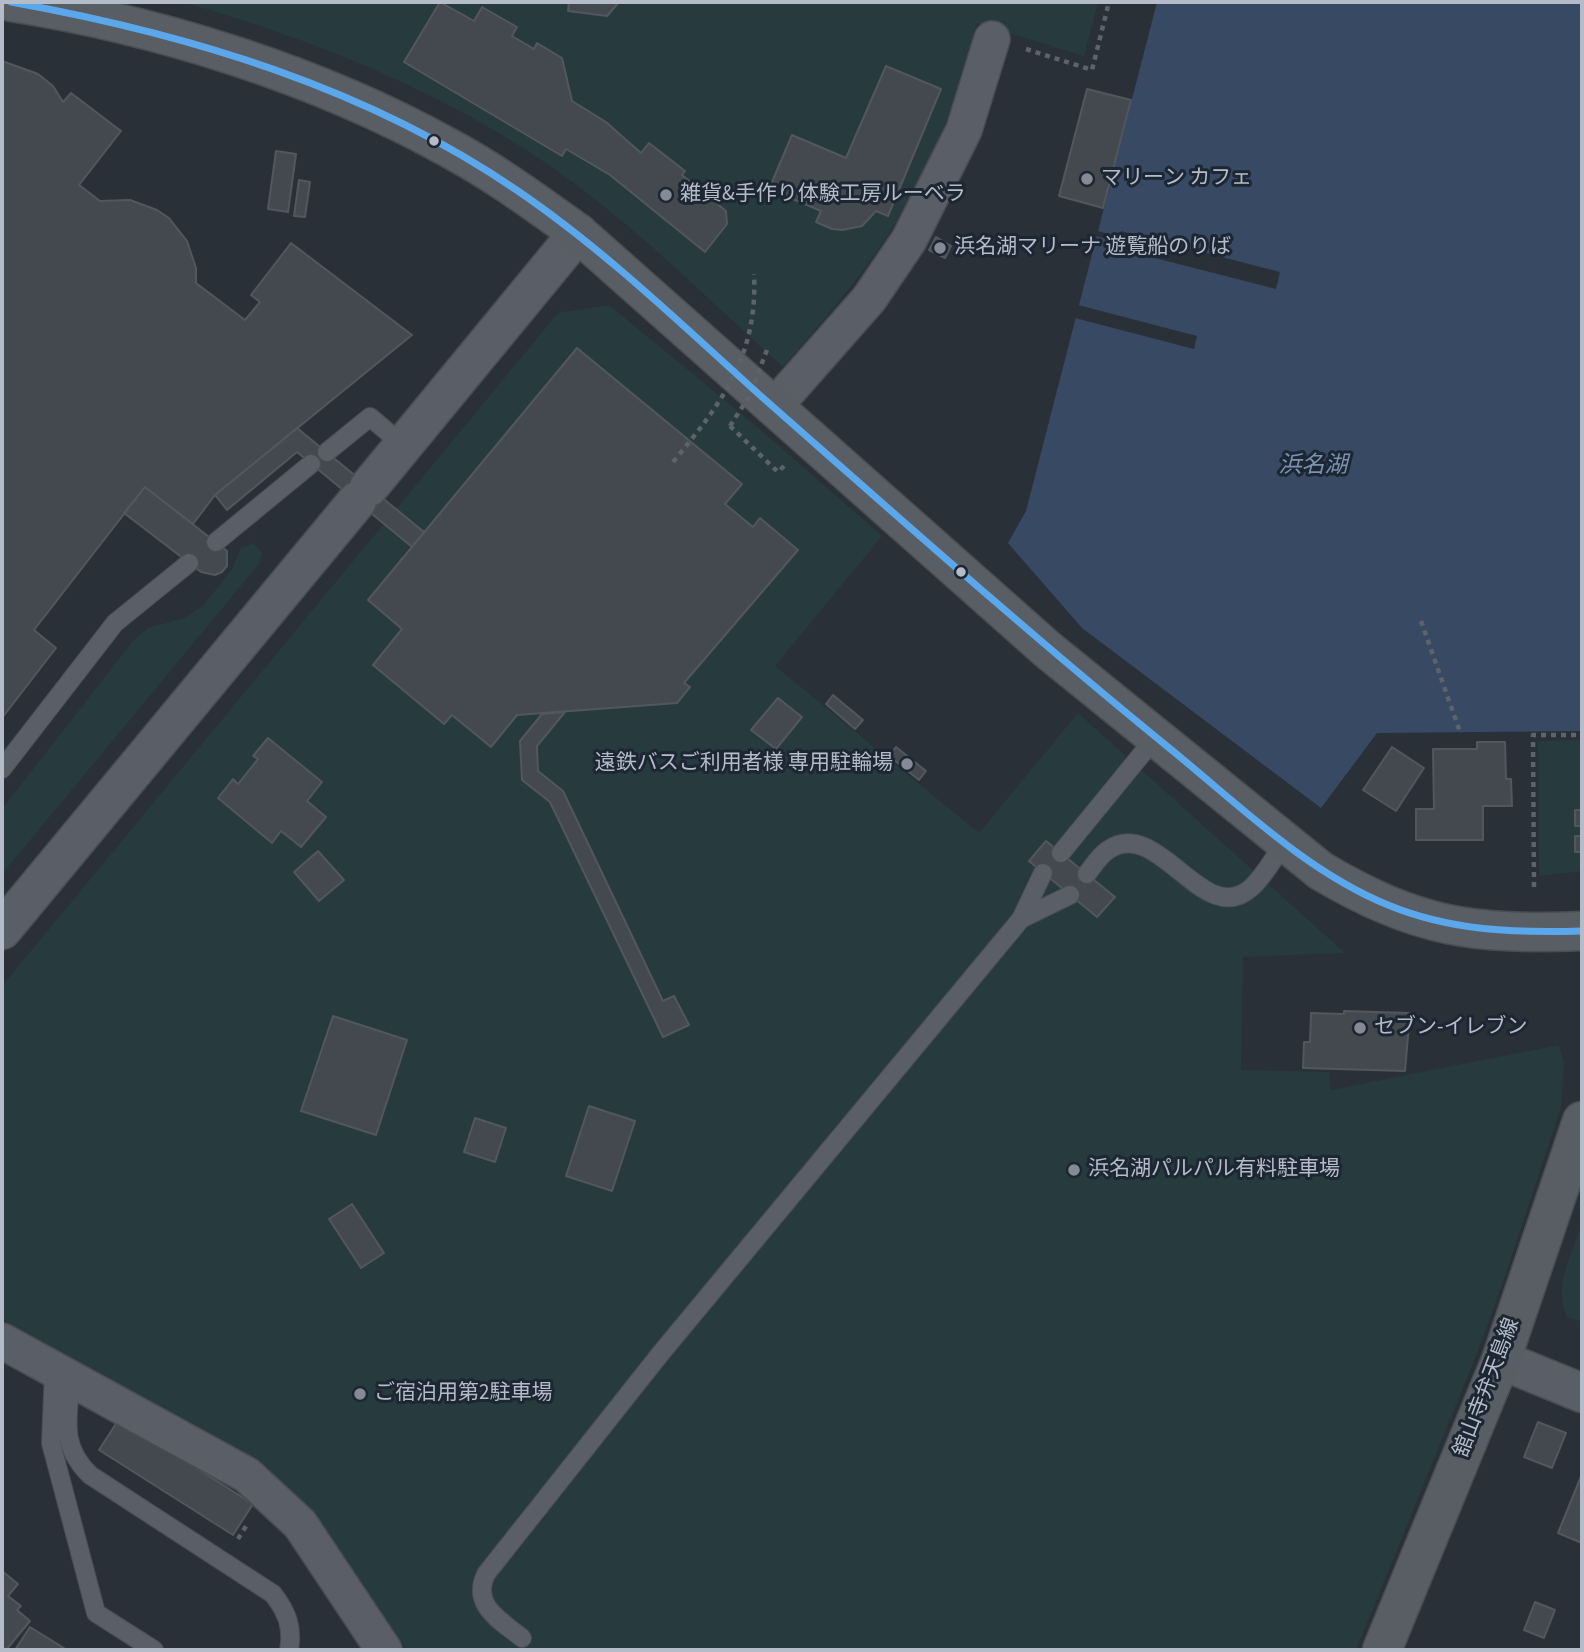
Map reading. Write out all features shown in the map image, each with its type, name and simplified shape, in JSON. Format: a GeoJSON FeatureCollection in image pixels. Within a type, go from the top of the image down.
{"type":"FeatureCollection","features":[{"type":"Feature","properties":{"kind":"main road"},"geometry":{"type":"LineString","coordinates":[[10,2],[127,25],[198,46],[348,100],[449,147],[516,188],[578,233],[1048,650],[1321,871],[1367,898],[1412,917],[1478,930],[1582,931]]}},
{"type":"Feature","properties":{"kind":"main road","name":"舘山寺弁天島線"},"geometry":{"type":"LineString","coordinates":[[1382,1650],[1501,1360],[1582,1121]]}},
{"type":"Feature","properties":{"kind":"street"},"geometry":{"type":"LineString","coordinates":[[773,408],[869,299],[909,240],[964,130],[992,39]]}},
{"type":"Feature","properties":{"kind":"street"},"geometry":{"type":"LineString","coordinates":[[2,930],[578,233]]}},
{"type":"Feature","properties":{"kind":"street"},"geometry":{"type":"LineString","coordinates":[[2,1341],[216,1455],[275,1498],[300,1524],[384,1650]]}},
{"type":"Feature","properties":{"kind":"street"},"geometry":{"type":"LineString","coordinates":[[1501,1360],[1582,1393]]}},
{"type":"Feature","properties":{"kind":"lane"},"geometry":{"type":"LineString","coordinates":[[327,452],[370,417],[403,444]]}},
{"type":"Feature","properties":{"kind":"lane"},"geometry":{"type":"LineString","coordinates":[[216,542],[311,464]]}},
{"type":"Feature","properties":{"kind":"lane"},"geometry":{"type":"LineString","coordinates":[[2,769],[115,623],[189,563]]}},
{"type":"Feature","properties":{"kind":"lane"},"geometry":{"type":"LineString","coordinates":[[1061,853],[1156,738]]}},
{"type":"Feature","properties":{"kind":"lane"},"geometry":{"type":"LineString","coordinates":[[1087,874],[1107,850],[1117,845],[1142,845],[1153,850],[1205,891],[1228,896],[1251,888],[1285,843]]}},
{"type":"Feature","properties":{"kind":"lane"},"geometry":{"type":"LineString","coordinates":[[522,1638],[489,1612],[482,1600],[480,1586],[486,1574],[661,1353],[1021,919],[1044,873]]}},
{"type":"Feature","properties":{"kind":"lane"},"geometry":{"type":"LineString","coordinates":[[1021,919],[1070,895]]}},
{"type":"Feature","properties":{"kind":"lane"},"geometry":{"type":"LineString","coordinates":[[62,1373],[51,1443],[96,1613],[154,1650]]}},
{"type":"Feature","properties":{"kind":"lane"},"geometry":{"type":"LineString","coordinates":[[62,1373],[68,1446],[77,1463],[90,1475],[274,1594],[285,1610],[291,1629],[289,1650]]}},
{"type":"Feature","properties":{"kind":"path"},"geometry":{"type":"LineString","coordinates":[[992,39],[1092,70],[1109,2]]}},
{"type":"Feature","properties":{"kind":"path"},"geometry":{"type":"LineString","coordinates":[[673,462],[720,403],[739,367],[751,328],[754,274]]}},
{"type":"Feature","properties":{"kind":"path"},"geometry":{"type":"LineString","coordinates":[[768,347],[750,395],[730,426],[778,472],[786,464]]}},
{"type":"Feature","properties":{"kind":"path"},"geometry":{"type":"LineString","coordinates":[[1421,621],[1460,732]]}},
{"type":"Feature","properties":{"kind":"path"},"geometry":{"type":"LineString","coordinates":[[1534,887],[1533,735],[1582,735]]}},
{"type":"Feature","properties":{"kind":"green space"},"geometry":{"type":"Polygon","coordinates":[[[182,2],[1098,2],[1084,56],[977,23],[950,113],[913,193],[875,254],[783,367],[624,223],[554,169],[505,137],[455,108],[348,59],[238,19],[182,2]]]}},
{"type":"Feature","properties":{"kind":"green space"},"geometry":{"type":"Polygon","coordinates":[[[609,305],[756,426],[882,536],[775,666],[979,833],[1078,713],[1345,953],[1243,957],[1241,1070],[1329,1072],[1331,1090],[1559,1045],[1564,1063],[1561,1107],[1504,1279],[1478,1351],[1356,1650],[407,1650],[315,1512],[258,1459],[2,1319],[2,986],[558,313],[609,305]]]}},
{"type":"Feature","properties":{"kind":"green space"},"geometry":{"type":"Polygon","coordinates":[[[254,543],[262,552],[259,564],[2,874],[2,809],[133,641],[148,628],[185,618],[203,606],[232,569],[241,548],[254,543]]]}},
{"type":"Feature","properties":{"kind":"green space"},"geometry":{"type":"Polygon","coordinates":[[[1582,740],[1582,871],[1539,876],[1538,741],[1582,740]]]}},
{"type":"Feature","properties":{"kind":"green space"},"geometry":{"type":"Polygon","coordinates":[[[1582,1223],[1582,1322],[1567,1317],[1562,1294],[1566,1270],[1582,1223]]]}},
{"type":"Feature","properties":{"kind":"water","name":"浜名湖"},"geometry":{"type":"Polygon","coordinates":[[[1157,2],[1582,2],[1582,731],[1377,733],[1321,808],[1082,628],[1008,543],[1026,511],[1157,2]]]}},
{"type":"Feature","properties":{"kind":"pier"},"geometry":{"type":"Polygon","coordinates":[[[1098,231],[1119,237],[1121,231],[1280,272],[1276,289],[1116,248],[1117,242],[1096,236],[1098,231]]]}},
{"type":"Feature","properties":{"kind":"pier"},"geometry":{"type":"Polygon","coordinates":[[[1078,305],[1197,336],[1194,349],[1075,318],[1078,305]]]}},
{"type":"Feature","properties":{"kind":"building"},"geometry":{"type":"Polygon","coordinates":[[[440,2],[474,21],[482,7],[517,27],[512,36],[534,49],[537,43],[562,58],[572,101],[606,122],[641,153],[649,143],[685,171],[682,175],[726,211],[727,224],[705,252],[610,175],[566,149],[562,156],[404,62],[440,2]]]}},
{"type":"Feature","properties":{"kind":"building"},"geometry":{"type":"Polygon","coordinates":[[[569,2],[619,2],[607,16],[568,11],[569,2]]]}},
{"type":"Feature","properties":{"kind":"building"},"geometry":{"type":"Polygon","coordinates":[[[2,61],[38,74],[53,86],[63,102],[71,93],[121,131],[79,185],[100,201],[130,200],[157,210],[169,218],[187,241],[196,268],[196,283],[245,320],[260,302],[251,295],[291,243],[412,335],[215,495],[193,524],[145,487],[34,630],[56,648],[2,718],[2,61]]]}},
{"type":"Feature","properties":{"kind":"building"},"geometry":{"type":"Polygon","coordinates":[[[886,66],[941,89],[888,216],[876,211],[862,226],[832,229],[816,222],[821,211],[769,189],[792,135],[846,158],[886,66]]]}},
{"type":"Feature","properties":{"kind":"building"},"geometry":{"type":"Polygon","coordinates":[[[1087,89],[1131,100],[1103,208],[1059,196],[1087,89]]]}},
{"type":"Feature","properties":{"kind":"building"},"geometry":{"type":"Polygon","coordinates":[[[276,151],[296,154],[288,212],[268,209],[276,151]]]}},
{"type":"Feature","properties":{"kind":"building"},"geometry":{"type":"Polygon","coordinates":[[[299,180],[310,182],[305,217],[294,216],[299,180]]]}},
{"type":"Feature","properties":{"kind":"building","name":"浜名湖マリーナ 遊覧船のりば"},"geometry":{"type":"Polygon","coordinates":[[[936,237],[951,246],[945,258],[929,250],[936,237]]]}},
{"type":"Feature","properties":{"kind":"building"},"geometry":{"type":"Polygon","coordinates":[[[577,348],[742,484],[725,504],[753,527],[760,518],[798,550],[684,683],[690,687],[677,703],[517,715],[491,747],[452,715],[444,724],[373,665],[402,629],[368,600],[577,348]]]}},
{"type":"Feature","properties":{"kind":"building"},"geometry":{"type":"Polygon","coordinates":[[[297,428],[424,532],[412,547],[297,452],[227,510],[215,495],[297,428]]]}},
{"type":"Feature","properties":{"kind":"building"},"geometry":{"type":"Polygon","coordinates":[[[145,487],[227,551],[227,566],[222,572],[215,575],[201,572],[124,513],[145,487]]]}},
{"type":"Feature","properties":{"kind":"building"},"geometry":{"type":"Polygon","coordinates":[[[833,695],[863,720],[855,729],[826,704],[833,695]]]}},
{"type":"Feature","properties":{"kind":"building"},"geometry":{"type":"Polygon","coordinates":[[[778,698],[802,717],[776,749],[751,730],[778,698]]]}},
{"type":"Feature","properties":{"kind":"building"},"geometry":{"type":"Polygon","coordinates":[[[565,712],[537,746],[538,771],[563,791],[663,1001],[674,996],[689,1025],[663,1037],[550,802],[522,780],[520,741],[542,714],[565,712]]]}},
{"type":"Feature","properties":{"kind":"building"},"geometry":{"type":"Polygon","coordinates":[[[268,738],[322,782],[307,801],[326,817],[301,847],[281,831],[272,843],[218,798],[233,779],[238,784],[258,759],[253,756],[268,738]]]}},
{"type":"Feature","properties":{"kind":"building"},"geometry":{"type":"Polygon","coordinates":[[[1477,742],[1505,742],[1506,779],[1511,779],[1512,806],[1483,806],[1483,840],[1416,840],[1416,809],[1434,809],[1433,749],[1477,749],[1477,742]]]}},
{"type":"Feature","properties":{"kind":"building","name":"遠鉄バスご利用者様 専用駐輪場"},"geometry":{"type":"Polygon","coordinates":[[[896,747],[926,771],[919,780],[889,756],[896,747]]]}},
{"type":"Feature","properties":{"kind":"building"},"geometry":{"type":"Polygon","coordinates":[[[1392,747],[1424,768],[1396,811],[1363,790],[1392,747]]]}},
{"type":"Feature","properties":{"kind":"building"},"geometry":{"type":"Polygon","coordinates":[[[1575,810],[1582,810],[1582,826],[1575,826],[1575,810]]]}},
{"type":"Feature","properties":{"kind":"building"},"geometry":{"type":"Polygon","coordinates":[[[1575,836],[1582,836],[1582,852],[1575,852],[1575,836]]]}},
{"type":"Feature","properties":{"kind":"building"},"geometry":{"type":"Polygon","coordinates":[[[1046,841],[1115,897],[1097,917],[1029,861],[1046,841]]]}},
{"type":"Feature","properties":{"kind":"building"},"geometry":{"type":"Polygon","coordinates":[[[318,851],[344,880],[319,901],[294,872],[318,851]]]}},
{"type":"Feature","properties":{"kind":"building","name":"セブン-イレブン"},"geometry":{"type":"Polygon","coordinates":[[[1344,1011],[1410,1013],[1405,1071],[1303,1068],[1304,1042],[1310,1042],[1311,1013],[1344,1014],[1344,1011]]]}},
{"type":"Feature","properties":{"kind":"building"},"geometry":{"type":"Polygon","coordinates":[[[333,1016],[407,1040],[376,1135],[301,1111],[333,1016]]]}},
{"type":"Feature","properties":{"kind":"building"},"geometry":{"type":"Polygon","coordinates":[[[589,1106],[635,1121],[612,1191],[566,1176],[589,1106]]]}},
{"type":"Feature","properties":{"kind":"building"},"geometry":{"type":"Polygon","coordinates":[[[475,1118],[506,1128],[495,1162],[464,1152],[475,1118]]]}},
{"type":"Feature","properties":{"kind":"building"},"geometry":{"type":"Polygon","coordinates":[[[352,1204],[384,1253],[361,1268],[329,1219],[352,1204]]]}},
{"type":"Feature","properties":{"kind":"building"},"geometry":{"type":"Polygon","coordinates":[[[119,1419],[253,1504],[233,1535],[99,1450],[119,1419]]]}},
{"type":"Feature","properties":{"kind":"building"},"geometry":{"type":"Polygon","coordinates":[[[1538,1422],[1566,1433],[1552,1468],[1524,1457],[1538,1422]]]}},
{"type":"Feature","properties":{"kind":"building"},"geometry":{"type":"Polygon","coordinates":[[[1582,1474],[1582,1543],[1558,1533],[1582,1474]]]}},
{"type":"Feature","properties":{"kind":"building"},"geometry":{"type":"Polygon","coordinates":[[[2,1571],[18,1584],[8,1596],[21,1606],[17,1610],[30,1621],[6,1650],[2,1647],[2,1571]]]}},
{"type":"Feature","properties":{"kind":"building"},"geometry":{"type":"Polygon","coordinates":[[[1535,1602],[1555,1610],[1544,1638],[1524,1630],[1535,1602]]]}},
{"type":"Feature","properties":{"kind":"building"},"geometry":{"type":"Polygon","coordinates":[[[30,1627],[67,1650],[15,1650],[30,1627]]]}},
{"type":"Feature","properties":{"kind":"transit line"},"geometry":{"type":"LineString","coordinates":[[11,2],[144,31],[275,70],[339,94],[460,155],[551,214],[613,264],[1014,618],[1246,813],[1300,855],[1358,891],[1412,914],[1459,925],[1508,931],[1582,931]]}},
{"type":"Feature","properties":{"kind":"place","name":"マリーン カフェ"},"geometry":{"type":"Point","coordinates":[1087,179]}},
{"type":"Feature","properties":{"kind":"place","name":"雑貨&手作り体験工房ルーベラ"},"geometry":{"type":"Point","coordinates":[666,195]}},
{"type":"Feature","properties":{"kind":"place","name":"浜名湖マリーナ 遊覧船のりば"},"geometry":{"type":"Point","coordinates":[940,248]}},
{"type":"Feature","properties":{"kind":"place","name":"遠鉄バスご利用者様 専用駐輪場"},"geometry":{"type":"Point","coordinates":[907,764]}},
{"type":"Feature","properties":{"kind":"place","name":"セブン-イレブン"},"geometry":{"type":"Point","coordinates":[1360,1028]}},
{"type":"Feature","properties":{"kind":"place","name":"浜名湖パルパル有料駐車場"},"geometry":{"type":"Point","coordinates":[1074,1170]}},
{"type":"Feature","properties":{"kind":"place","name":"ご宿泊用第2駐車場"},"geometry":{"type":"Point","coordinates":[360,1394]}}]}
